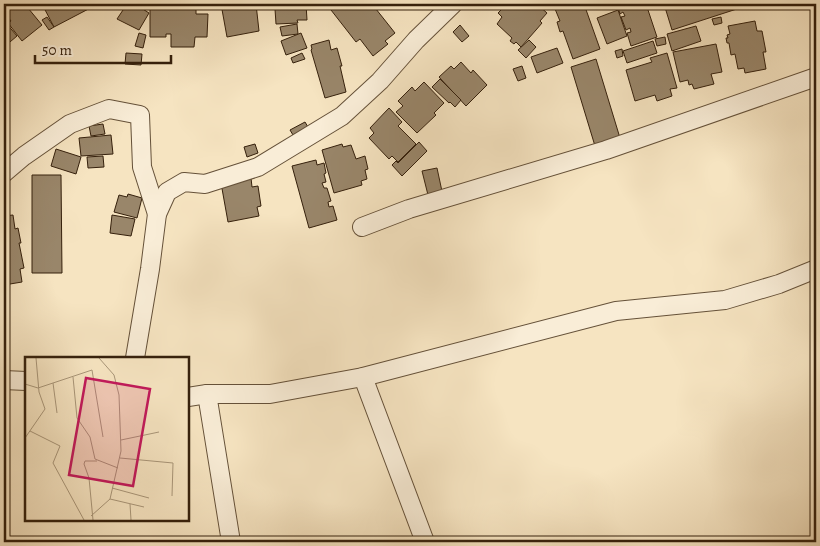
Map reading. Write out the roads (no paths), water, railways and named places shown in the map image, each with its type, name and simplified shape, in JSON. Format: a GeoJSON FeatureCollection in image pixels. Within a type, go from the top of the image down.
{"type":"FeatureCollection","features":[{"type":"Feature","properties":{"kind":"street"},"geometry":{"type":"LineString","coordinates":[[135,357],[157,214],[167,192],[184,182],[205,184],[258,167],[342,116],[380,81],[416,40],[453,4]]}},
{"type":"Feature","properties":{"kind":"street"},"geometry":{"type":"LineString","coordinates":[[362,227],[409,209],[606,150],[816,77]]}},
{"type":"Feature","properties":{"kind":"street"},"geometry":{"type":"LineString","coordinates":[[4,174],[24,156],[70,124],[109,109],[140,115],[142,167],[157,214]]}},
{"type":"Feature","properties":{"kind":"street"},"geometry":{"type":"LineString","coordinates":[[189,397],[206,394],[270,394],[363,376],[616,311],[725,300],[779,284],[816,269]]}},
{"type":"Feature","properties":{"kind":"street"},"geometry":{"type":"LineString","coordinates":[[363,376],[425,542]]}},
{"type":"Feature","properties":{"kind":"street"},"geometry":{"type":"LineString","coordinates":[[4,380],[25,381]]}},
{"type":"Feature","properties":{"kind":"street"},"geometry":{"type":"LineString","coordinates":[[206,394],[231,542]]}}]}
